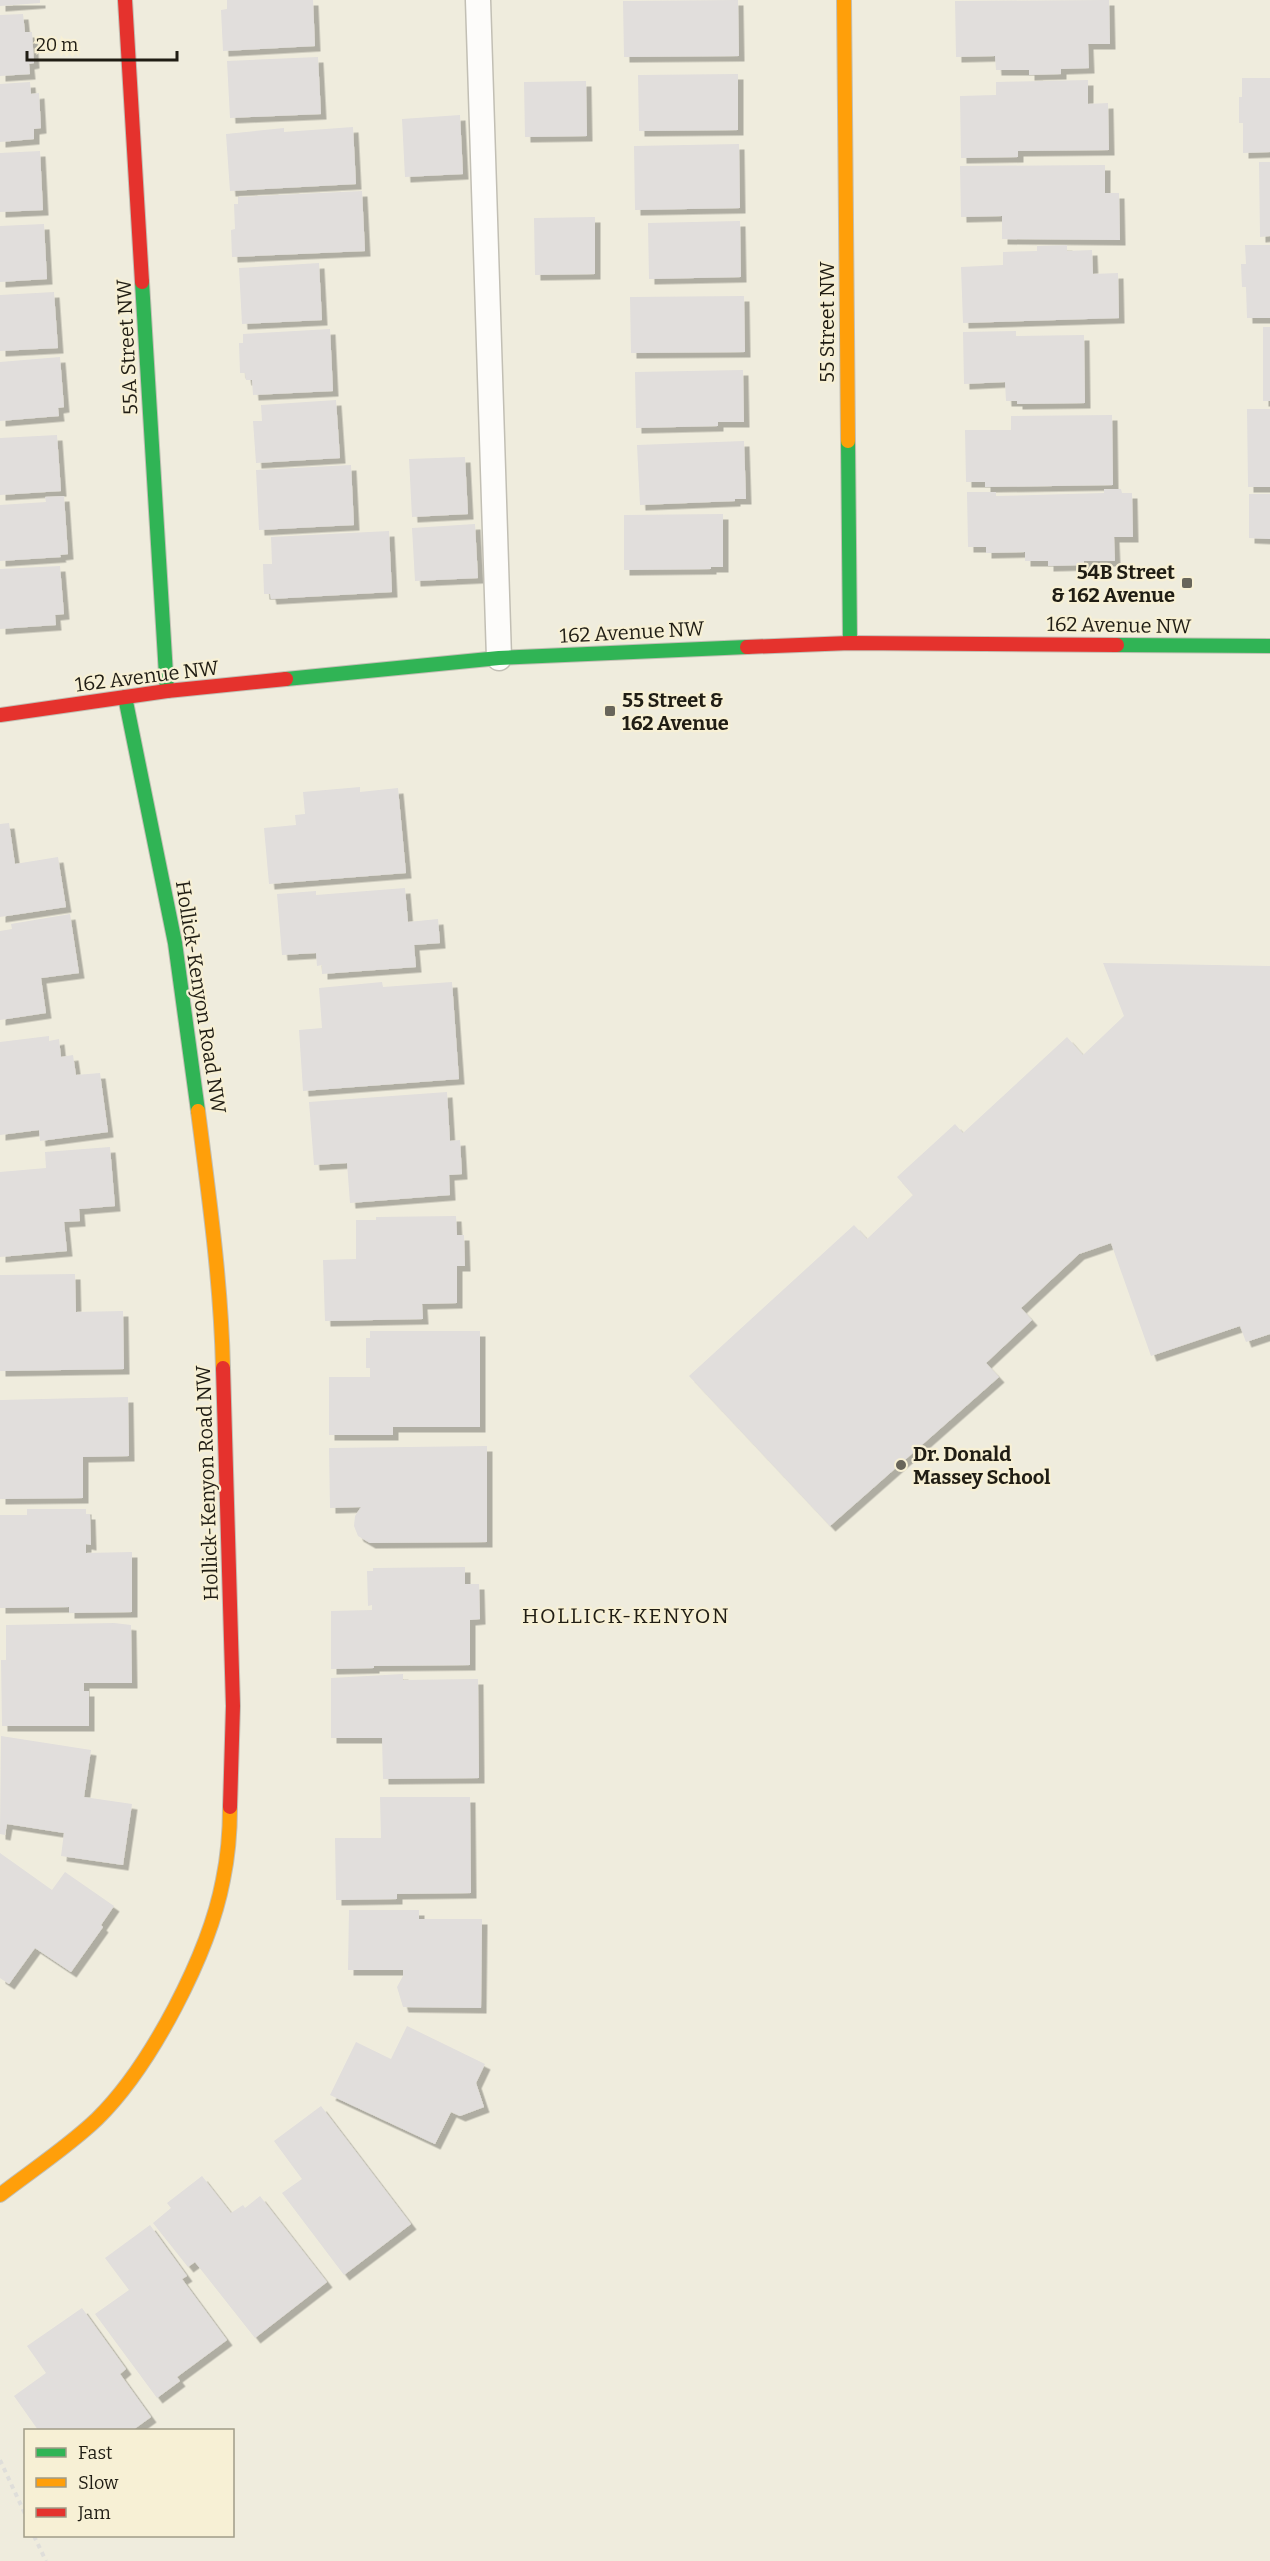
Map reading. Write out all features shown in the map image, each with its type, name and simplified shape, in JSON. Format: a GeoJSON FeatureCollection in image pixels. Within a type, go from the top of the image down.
{"type":"FeatureCollection","features":[{"type":"Feature","properties":{"kind":"street","name":"55A Street NW"},"geometry":{"type":"LineString","coordinates":[[125,0],[167,692]]}},
{"type":"Feature","properties":{"kind":"street","name":"55 Street NW"},"geometry":{"type":"LineString","coordinates":[[844,0],[850,643]]}},
{"type":"Feature","properties":{"kind":"street","name":"162 Avenue NW"},"geometry":{"type":"LineString","coordinates":[[0,715],[167,692],[499,658],[850,643],[1270,646]]}},
{"type":"Feature","properties":{"kind":"street","name":"Hollick-Kenyon Road NW"},"geometry":{"type":"LineString","coordinates":[[0,2195],[97,2119],[137,2071],[168,2021],[204,1943],[223,1880],[230,1818],[233,1694],[222,1317],[214,1230],[193,1059],[175,943],[125,697]]}},
{"type":"Feature","properties":{"kind":"lane"},"geometry":{"type":"LineString","coordinates":[[478,0],[499,658]]}},
{"type":"Feature","properties":{"kind":"path"},"geometry":{"type":"LineString","coordinates":[[0,2460],[24,2512]]}},
{"type":"Feature","properties":{"kind":"path"},"geometry":{"type":"LineString","coordinates":[[35,2537],[46,2561]]}},
{"type":"Feature","properties":{"kind":"building"},"geometry":{"type":"Polygon","coordinates":[[[0,0],[40,0],[40,3],[0,6],[0,0]]]}},
{"type":"Feature","properties":{"kind":"building"},"geometry":{"type":"Polygon","coordinates":[[[227,0],[313,0],[315,46],[223,51],[221,10],[227,9],[227,0]]]}},
{"type":"Feature","properties":{"kind":"building"},"geometry":{"type":"Polygon","coordinates":[[[738,0],[739,56],[624,57],[623,1],[738,0]]]}},
{"type":"Feature","properties":{"kind":"building"},"geometry":{"type":"Polygon","coordinates":[[[1109,0],[1110,44],[1088,44],[1089,68],[1061,69],[1061,74],[1029,75],[1029,70],[996,70],[995,56],[956,57],[955,1],[1109,0]]]}},
{"type":"Feature","properties":{"kind":"building"},"geometry":{"type":"Polygon","coordinates":[[[23,14],[25,32],[32,32],[34,63],[29,64],[30,74],[0,76],[0,15],[23,14]]]}},
{"type":"Feature","properties":{"kind":"building"},"geometry":{"type":"Polygon","coordinates":[[[318,57],[321,114],[230,118],[227,61],[318,57]]]}},
{"type":"Feature","properties":{"kind":"building"},"geometry":{"type":"Polygon","coordinates":[[[738,74],[738,130],[639,131],[638,75],[738,74]]]}},
{"type":"Feature","properties":{"kind":"building"},"geometry":{"type":"Polygon","coordinates":[[[1242,78],[1270,78],[1270,152],[1243,153],[1243,123],[1239,123],[1242,78]]]}},
{"type":"Feature","properties":{"kind":"building"},"geometry":{"type":"Polygon","coordinates":[[[1088,80],[1088,104],[1108,103],[1109,150],[1018,151],[1018,157],[961,158],[960,96],[996,95],[996,82],[1088,80]]]}},
{"type":"Feature","properties":{"kind":"building"},"geometry":{"type":"Polygon","coordinates":[[[586,81],[587,136],[525,137],[524,82],[586,81]]]}},
{"type":"Feature","properties":{"kind":"building"},"geometry":{"type":"Polygon","coordinates":[[[30,82],[31,94],[39,93],[41,128],[34,129],[34,139],[0,142],[0,84],[30,82]]]}},
{"type":"Feature","properties":{"kind":"building"},"geometry":{"type":"Polygon","coordinates":[[[460,115],[463,174],[405,177],[402,119],[460,115]]]}},
{"type":"Feature","properties":{"kind":"building"},"geometry":{"type":"Polygon","coordinates":[[[353,127],[356,184],[230,191],[226,134],[284,128],[284,132],[353,127]]]}},
{"type":"Feature","properties":{"kind":"building"},"geometry":{"type":"Polygon","coordinates":[[[739,144],[740,208],[635,210],[634,146],[739,144]]]}},
{"type":"Feature","properties":{"kind":"building"},"geometry":{"type":"Polygon","coordinates":[[[40,151],[43,210],[0,212],[0,153],[40,151]]]}},
{"type":"Feature","properties":{"kind":"building"},"geometry":{"type":"Polygon","coordinates":[[[1259,162],[1270,162],[1270,236],[1260,237],[1259,162]]]}},
{"type":"Feature","properties":{"kind":"building"},"geometry":{"type":"Polygon","coordinates":[[[1105,165],[1105,193],[1119,193],[1120,240],[1002,239],[1002,216],[961,217],[960,166],[1105,165]]]}},
{"type":"Feature","properties":{"kind":"building"},"geometry":{"type":"Polygon","coordinates":[[[362,191],[365,251],[232,257],[231,230],[235,229],[234,204],[238,204],[238,197],[362,191]]]}},
{"type":"Feature","properties":{"kind":"building"},"geometry":{"type":"Polygon","coordinates":[[[595,217],[595,274],[535,275],[534,218],[595,217]]]}},
{"type":"Feature","properties":{"kind":"building"},"geometry":{"type":"Polygon","coordinates":[[[740,221],[741,277],[649,279],[648,223],[740,221]]]}},
{"type":"Feature","properties":{"kind":"building"},"geometry":{"type":"Polygon","coordinates":[[[44,224],[47,279],[0,282],[0,226],[44,224]]]}},
{"type":"Feature","properties":{"kind":"building"},"geometry":{"type":"Polygon","coordinates":[[[1067,245],[1067,251],[1092,250],[1093,274],[1118,273],[1119,318],[963,323],[961,267],[1003,265],[1003,252],[1037,251],[1037,246],[1067,245]]]}},
{"type":"Feature","properties":{"kind":"building"},"geometry":{"type":"Polygon","coordinates":[[[1245,245],[1270,245],[1270,318],[1247,318],[1246,287],[1242,287],[1241,264],[1246,264],[1245,245]]]}},
{"type":"Feature","properties":{"kind":"building"},"geometry":{"type":"Polygon","coordinates":[[[319,263],[322,320],[242,324],[239,268],[319,263]]]}},
{"type":"Feature","properties":{"kind":"building"},"geometry":{"type":"Polygon","coordinates":[[[54,292],[58,348],[0,351],[0,295],[54,292]]]}},
{"type":"Feature","properties":{"kind":"building"},"geometry":{"type":"Polygon","coordinates":[[[744,296],[745,352],[631,353],[630,297],[744,296]]]}},
{"type":"Feature","properties":{"kind":"building"},"geometry":{"type":"Polygon","coordinates":[[[1263,327],[1270,327],[1270,401],[1263,401],[1263,327]]]}},
{"type":"Feature","properties":{"kind":"building"},"geometry":{"type":"Polygon","coordinates":[[[330,329],[333,391],[253,395],[252,380],[246,380],[245,373],[240,373],[239,343],[243,343],[243,334],[330,329]]]}},
{"type":"Feature","properties":{"kind":"building"},"geometry":{"type":"Polygon","coordinates":[[[1016,331],[1016,336],[1084,335],[1085,403],[1017,404],[1017,401],[1006,401],[1005,382],[964,384],[963,332],[1016,331]]]}},
{"type":"Feature","properties":{"kind":"building"},"geometry":{"type":"Polygon","coordinates":[[[60,357],[64,407],[58,408],[59,416],[0,421],[0,362],[60,357]]]}},
{"type":"Feature","properties":{"kind":"building"},"geometry":{"type":"Polygon","coordinates":[[[743,370],[744,422],[718,422],[718,426],[636,428],[635,372],[743,370]]]}},
{"type":"Feature","properties":{"kind":"building"},"geometry":{"type":"Polygon","coordinates":[[[336,400],[340,458],[256,463],[253,421],[262,421],[261,405],[336,400]]]}},
{"type":"Feature","properties":{"kind":"building"},"geometry":{"type":"Polygon","coordinates":[[[1247,409],[1270,409],[1270,487],[1248,487],[1247,409]]]}},
{"type":"Feature","properties":{"kind":"building"},"geometry":{"type":"Polygon","coordinates":[[[1112,415],[1113,485],[985,487],[985,482],[966,482],[965,430],[1011,430],[1011,416],[1112,415]]]}},
{"type":"Feature","properties":{"kind":"building"},"geometry":{"type":"Polygon","coordinates":[[[57,435],[61,491],[0,495],[0,438],[57,435]]]}},
{"type":"Feature","properties":{"kind":"building"},"geometry":{"type":"Polygon","coordinates":[[[744,441],[746,499],[640,505],[637,445],[744,441]]]}},
{"type":"Feature","properties":{"kind":"building"},"geometry":{"type":"Polygon","coordinates":[[[465,457],[468,514],[412,517],[409,459],[465,457]]]}},
{"type":"Feature","properties":{"kind":"building"},"geometry":{"type":"Polygon","coordinates":[[[351,465],[354,525],[259,530],[256,470],[351,465]]]}},
{"type":"Feature","properties":{"kind":"building"},"geometry":{"type":"Polygon","coordinates":[[[1104,489],[1121,489],[1122,493],[1132,493],[1133,537],[1114,537],[1115,561],[1084,561],[1084,565],[1048,566],[1048,561],[1025,561],[1025,552],[986,553],[986,547],[968,547],[967,492],[996,492],[996,496],[1104,493],[1104,489]]]}},
{"type":"Feature","properties":{"kind":"building"},"geometry":{"type":"Polygon","coordinates":[[[1249,494],[1270,494],[1270,539],[1249,538],[1249,494]]]}},
{"type":"Feature","properties":{"kind":"building"},"geometry":{"type":"Polygon","coordinates":[[[64,496],[68,554],[60,555],[61,557],[0,561],[0,505],[46,502],[45,497],[64,496]]]}},
{"type":"Feature","properties":{"kind":"building"},"geometry":{"type":"Polygon","coordinates":[[[723,514],[723,567],[624,570],[624,515],[723,514]]]}},
{"type":"Feature","properties":{"kind":"building"},"geometry":{"type":"Polygon","coordinates":[[[475,524],[478,578],[415,581],[412,528],[475,524]]]}},
{"type":"Feature","properties":{"kind":"building"},"geometry":{"type":"Polygon","coordinates":[[[389,531],[392,592],[271,599],[270,594],[264,594],[263,564],[272,564],[271,537],[389,531]]]}},
{"type":"Feature","properties":{"kind":"building"},"geometry":{"type":"Polygon","coordinates":[[[60,566],[64,614],[55,615],[56,625],[0,629],[0,569],[60,566]]]}},
{"type":"Feature","properties":{"kind":"building"},"geometry":{"type":"Polygon","coordinates":[[[360,787],[360,792],[398,788],[406,873],[269,884],[264,828],[296,825],[295,815],[305,814],[303,792],[360,787]]]}},
{"type":"Feature","properties":{"kind":"building"},"geometry":{"type":"Polygon","coordinates":[[[9,823],[15,864],[58,857],[66,907],[0,917],[0,824],[9,823]]]}},
{"type":"Feature","properties":{"kind":"building"},"geometry":{"type":"Polygon","coordinates":[[[405,888],[408,922],[438,919],[440,943],[414,945],[416,967],[322,974],[322,965],[317,966],[316,953],[282,955],[277,894],[316,891],[316,895],[405,888]]]}},
{"type":"Feature","properties":{"kind":"building"},"geometry":{"type":"Polygon","coordinates":[[[70,914],[79,973],[41,978],[46,1013],[0,1020],[0,931],[12,929],[11,924],[70,914]]]}},
{"type":"Feature","properties":{"kind":"building"},"geometry":{"type":"Polygon","coordinates":[[[1103,963],[1270,966],[1270,1334],[1246,1342],[1240,1326],[1151,1356],[1111,1243],[1079,1254],[1021,1308],[1032,1320],[986,1363],[999,1377],[830,1526],[689,1376],[854,1225],[867,1239],[913,1195],[897,1177],[955,1124],[963,1133],[1067,1037],[1083,1055],[1124,1016],[1103,963]]]}},
{"type":"Feature","properties":{"kind":"building"},"geometry":{"type":"Polygon","coordinates":[[[382,982],[383,987],[452,982],[459,1079],[303,1091],[299,1030],[322,1028],[319,988],[382,982]]]}},
{"type":"Feature","properties":{"kind":"building"},"geometry":{"type":"Polygon","coordinates":[[[49,1036],[49,1041],[59,1039],[61,1057],[73,1055],[76,1075],[100,1073],[108,1132],[40,1141],[39,1130],[0,1135],[0,1042],[49,1036]]]}},
{"type":"Feature","properties":{"kind":"building"},"geometry":{"type":"Polygon","coordinates":[[[447,1092],[450,1141],[460,1140],[462,1174],[449,1175],[450,1195],[350,1203],[347,1163],[314,1165],[309,1102],[447,1092]]]}},
{"type":"Feature","properties":{"kind":"building"},"geometry":{"type":"Polygon","coordinates":[[[110,1147],[115,1206],[79,1209],[80,1221],[64,1222],[67,1251],[0,1257],[0,1172],[46,1168],[45,1152],[110,1147]]]}},
{"type":"Feature","properties":{"kind":"building"},"geometry":{"type":"Polygon","coordinates":[[[456,1216],[457,1235],[464,1235],[465,1266],[457,1266],[457,1303],[422,1304],[423,1319],[325,1321],[323,1260],[356,1259],[356,1220],[376,1220],[376,1217],[456,1216]]]}},
{"type":"Feature","properties":{"kind":"building"},"geometry":{"type":"Polygon","coordinates":[[[75,1274],[76,1312],[123,1311],[124,1369],[0,1371],[0,1275],[75,1274]]]}},
{"type":"Feature","properties":{"kind":"building"},"geometry":{"type":"Polygon","coordinates":[[[370,1331],[480,1331],[480,1427],[393,1427],[393,1435],[329,1435],[329,1377],[370,1377],[370,1368],[366,1368],[366,1338],[370,1338],[370,1331]]]}},
{"type":"Feature","properties":{"kind":"building"},"geometry":{"type":"Polygon","coordinates":[[[128,1397],[129,1456],[83,1457],[83,1498],[0,1499],[0,1400],[128,1397]]]}},
{"type":"Feature","properties":{"kind":"building"},"geometry":{"type":"Polygon","coordinates":[[[487,1446],[487,1542],[370,1543],[358,1536],[354,1526],[355,1516],[361,1507],[330,1508],[329,1448],[487,1446]]]}},
{"type":"Feature","properties":{"kind":"building"},"geometry":{"type":"Polygon","coordinates":[[[27,1509],[86,1509],[86,1514],[90,1514],[91,1545],[86,1544],[86,1553],[132,1552],[132,1612],[69,1613],[69,1607],[0,1608],[0,1515],[27,1515],[27,1509]]]}},
{"type":"Feature","properties":{"kind":"building"},"geometry":{"type":"Polygon","coordinates":[[[465,1567],[465,1584],[479,1584],[480,1619],[470,1620],[470,1665],[331,1669],[331,1611],[372,1610],[372,1605],[368,1606],[367,1571],[373,1571],[373,1568],[465,1567]]]}},
{"type":"Feature","properties":{"kind":"building"},"geometry":{"type":"Polygon","coordinates":[[[114,1623],[131,1625],[132,1683],[84,1683],[84,1691],[89,1691],[89,1726],[2,1726],[1,1660],[6,1660],[6,1625],[114,1623]]]}},
{"type":"Feature","properties":{"kind":"building"},"geometry":{"type":"Polygon","coordinates":[[[403,1674],[403,1680],[478,1679],[479,1778],[383,1779],[382,1738],[331,1738],[331,1678],[403,1674]]]}},
{"type":"Feature","properties":{"kind":"building"},"geometry":{"type":"Polygon","coordinates":[[[1,1736],[91,1750],[84,1797],[132,1804],[123,1865],[61,1856],[64,1833],[7,1824],[5,1835],[0,1834],[1,1736]]]}},
{"type":"Feature","properties":{"kind":"building"},"geometry":{"type":"Polygon","coordinates":[[[380,1797],[470,1797],[471,1893],[397,1894],[397,1899],[336,1900],[335,1838],[381,1838],[380,1797]]]}},
{"type":"Feature","properties":{"kind":"building"},"geometry":{"type":"Polygon","coordinates":[[[0,1853],[52,1890],[65,1872],[114,1906],[101,1925],[103,1927],[71,1972],[35,1948],[9,1984],[0,1978],[0,1853]]]}},
{"type":"Feature","properties":{"kind":"building"},"geometry":{"type":"Polygon","coordinates":[[[349,1910],[419,1910],[419,1919],[482,1919],[481,2008],[403,2007],[397,1987],[403,1976],[403,1970],[348,1970],[349,1910]]]}},
{"type":"Feature","properties":{"kind":"building"},"geometry":{"type":"Polygon","coordinates":[[[407,2026],[485,2064],[476,2083],[484,2107],[460,2116],[451,2112],[435,2144],[330,2095],[356,2042],[391,2059],[407,2026]]]}},
{"type":"Feature","properties":{"kind":"building"},"geometry":{"type":"Polygon","coordinates":[[[321,2106],[411,2224],[344,2275],[282,2193],[302,2179],[274,2141],[321,2106]]]}},
{"type":"Feature","properties":{"kind":"building"},"geometry":{"type":"Polygon","coordinates":[[[202,2176],[231,2213],[243,2205],[245,2208],[260,2196],[327,2282],[255,2338],[195,2262],[188,2267],[153,2223],[171,2208],[167,2203],[202,2176]]]}},
{"type":"Feature","properties":{"kind":"building"},"geometry":{"type":"Polygon","coordinates":[[[150,2225],[187,2276],[182,2279],[227,2340],[177,2377],[180,2381],[157,2398],[95,2314],[129,2290],[105,2258],[150,2225]]]}},
{"type":"Feature","properties":{"kind":"building"},"geometry":{"type":"Polygon","coordinates":[[[82,2308],[126,2369],[120,2374],[151,2417],[134,2429],[37,2429],[14,2396],[46,2373],[27,2346],[82,2308]]]}},
{"type":"Feature","properties":{"kind":"traffic: fast"},"geometry":{"type":"LineString","coordinates":[[142,282],[167,691]]}},
{"type":"Feature","properties":{"kind":"traffic: fast"},"geometry":{"type":"LineString","coordinates":[[848,441],[850,643]]}},
{"type":"Feature","properties":{"kind":"traffic: fast"},"geometry":{"type":"LineString","coordinates":[[1117,645],[1270,646]]}},
{"type":"Feature","properties":{"kind":"traffic: fast"},"geometry":{"type":"LineString","coordinates":[[286,679],[499,658],[747,647]]}},
{"type":"Feature","properties":{"kind":"traffic: fast"},"geometry":{"type":"LineString","coordinates":[[125,697],[175,943],[198,1111]]}},
{"type":"Feature","properties":{"kind":"traffic: slow"},"geometry":{"type":"LineString","coordinates":[[844,0],[848,441]]}},
{"type":"Feature","properties":{"kind":"traffic: slow"},"geometry":{"type":"LineString","coordinates":[[198,1111],[217,1272],[223,1368]]}},
{"type":"Feature","properties":{"kind":"traffic: slow"},"geometry":{"type":"LineString","coordinates":[[0,2195],[62,2149],[97,2119],[138,2070],[157,2040],[191,1974],[216,1909],[226,1862],[230,1807]]}},
{"type":"Feature","properties":{"kind":"traffic: jam"},"geometry":{"type":"LineString","coordinates":[[125,0],[142,282]]}},
{"type":"Feature","properties":{"kind":"traffic: jam"},"geometry":{"type":"LineString","coordinates":[[747,647],[850,643],[1117,645]]}},
{"type":"Feature","properties":{"kind":"traffic: jam"},"geometry":{"type":"LineString","coordinates":[[0,715],[167,691],[286,679]]}},
{"type":"Feature","properties":{"kind":"traffic: jam"},"geometry":{"type":"LineString","coordinates":[[223,1368],[233,1706],[230,1807]]}},
{"type":"Feature","properties":{"kind":"place","name":"54B Street & 162 Avenue"},"geometry":{"type":"Point","coordinates":[1187,583]}},
{"type":"Feature","properties":{"kind":"place","name":"55 Street & 162 Avenue"},"geometry":{"type":"Point","coordinates":[610,711]}},
{"type":"Feature","properties":{"kind":"place","name":"Dr. Donald Massey School"},"geometry":{"type":"Point","coordinates":[901,1465]}},
{"type":"Feature","properties":{"kind":"district","name":"HOLLICK-KENYON"},"geometry":{"type":"Point","coordinates":[626,1616]}}]}
